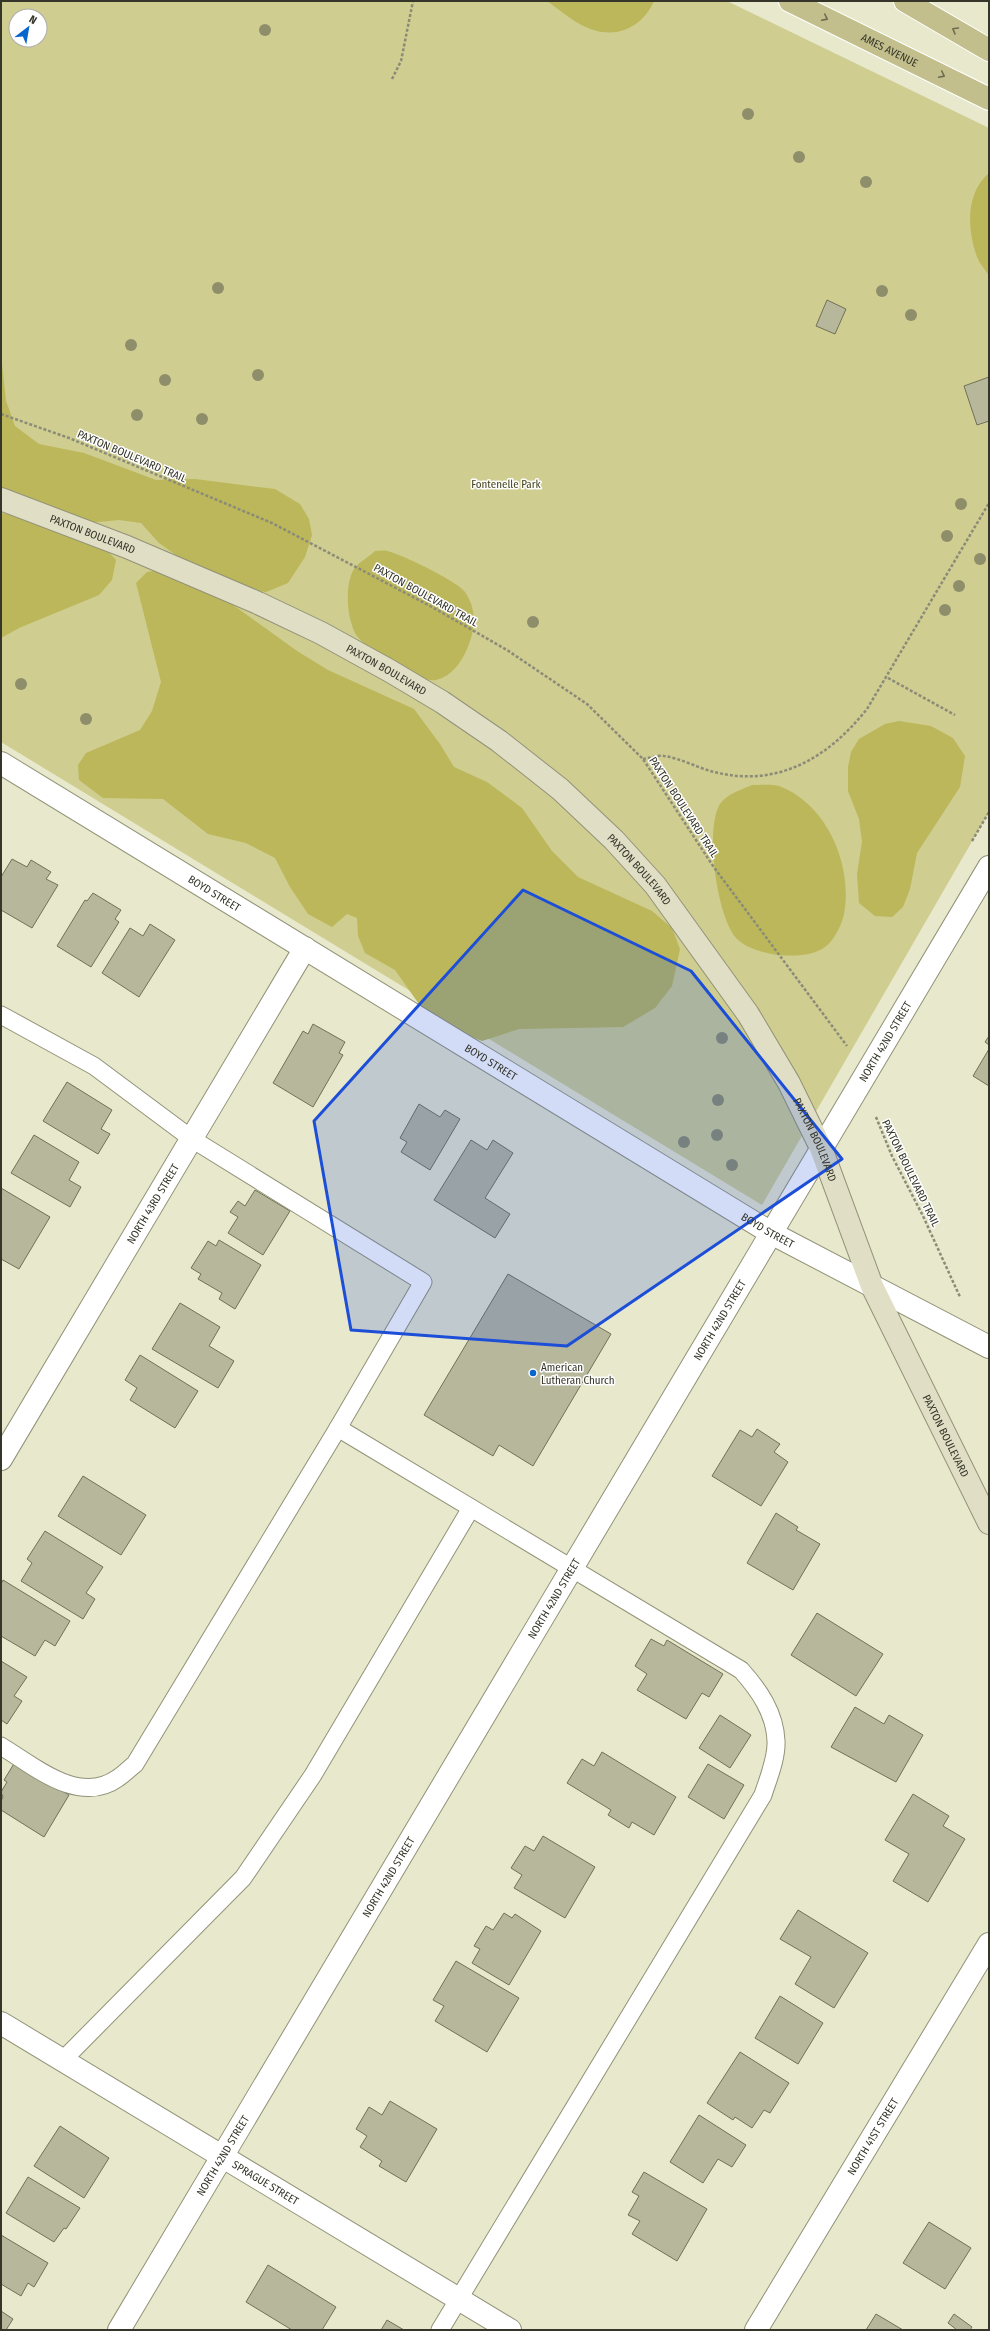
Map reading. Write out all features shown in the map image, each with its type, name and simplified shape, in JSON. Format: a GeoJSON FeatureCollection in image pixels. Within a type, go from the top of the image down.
{"type":"FeatureCollection","features":[{"type":"Feature","properties":{"kind":"main road","name":"AMES AVENUE"},"geometry":{"type":"LineString","coordinates":[[790,1],[989,99]]}},
{"type":"Feature","properties":{"kind":"main road"},"geometry":{"type":"LineString","coordinates":[[905,1],[989,50]]}},
{"type":"Feature","properties":{"kind":"street","name":"PAXTON BOULEVARD"},"geometry":{"type":"LineString","coordinates":[[1,499],[127,547],[258,603],[321,633],[442,702],[499,741],[560,789],[614,840],[655,886],[748,1014],[789,1083],[821,1148],[872,1286],[989,1523]]}},
{"type":"Feature","properties":{"kind":"street","name":"BOYD STREET"},"geometry":{"type":"LineString","coordinates":[[1,763],[771,1233],[983,1343]]}},
{"type":"Feature","properties":{"kind":"street","name":"NORTH 42ND STREET"},"geometry":{"type":"LineString","coordinates":[[119,2330],[573,1569],[821,1148],[989,867]]}},
{"type":"Feature","properties":{"kind":"street","name":"NORTH 43RD STREET"},"geometry":{"type":"LineString","coordinates":[[1,1459],[305,948]]}},
{"type":"Feature","properties":{"kind":"street","name":"NORTH 41ST STREET"},"geometry":{"type":"LineString","coordinates":[[756,2330],[989,1944]]}},
{"type":"Feature","properties":{"kind":"street","name":"SPRAGUE STREET"},"geometry":{"type":"LineString","coordinates":[[1,2023],[510,2330]]}},
{"type":"Feature","properties":{"kind":"lane"},"geometry":{"type":"LineString","coordinates":[[1,1015],[94,1066],[192,1139],[423,1282],[338,1428],[135,1764],[118,1778],[100,1786],[82,1787],[58,1782],[1,1746]]}},
{"type":"Feature","properties":{"kind":"lane"},"geometry":{"type":"LineString","coordinates":[[338,1428],[741,1670],[759,1689],[770,1714],[776,1741],[771,1769],[763,1795],[440,2330]]}},
{"type":"Feature","properties":{"kind":"lane"},"geometry":{"type":"LineString","coordinates":[[63,2060],[243,1878],[313,1775],[470,1508]]}},
{"type":"Feature","properties":{"kind":"path"},"geometry":{"type":"LineString","coordinates":[[392,79],[401,61],[414,1]]}},
{"type":"Feature","properties":{"kind":"path","name":"PAXTON BOULEVARD TRAIL"},"geometry":{"type":"LineString","coordinates":[[1,414],[69,438],[272,523],[356,565],[507,650],[587,704],[643,759],[712,866],[845,1042],[863,1078],[892,1156],[946,1263],[983,1343]]}},
{"type":"Feature","properties":{"kind":"path"},"geometry":{"type":"LineString","coordinates":[[643,759],[664,756],[709,770],[742,777],[765,776],[808,762],[828,750],[851,729],[868,709],[888,678],[989,503]]}},
{"type":"Feature","properties":{"kind":"path"},"geometry":{"type":"LineString","coordinates":[[888,678],[955,715]]}},
{"type":"Feature","properties":{"kind":"highlighted area"},"geometry":{"type":"Polygon","coordinates":[[[523,890],[691,971],[842,1159],[567,1346],[351,1330],[314,1121],[523,890]]]}},
{"type":"Feature","properties":{"kind":"green space","name":"Fontenelle Park"},"geometry":{"type":"Polygon","coordinates":[[[1,1],[727,1],[989,128],[989,812],[762,1205],[1,742],[1,1]]]}},
{"type":"Feature","properties":{"kind":"shaded area"},"geometry":{"type":"Polygon","coordinates":[[[547,1],[654,1],[644,16],[631,27],[615,32],[606,32],[597,31],[584,26],[570,18],[547,1]]]}},
{"type":"Feature","properties":{"kind":"shaded area"},"geometry":{"type":"Polygon","coordinates":[[[989,173],[989,276],[977,257],[973,244],[970,211],[976,190],[981,181],[989,173]]]}},
{"type":"Feature","properties":{"kind":"shaded area"},"geometry":{"type":"Polygon","coordinates":[[[1,355],[6,401],[15,426],[39,444],[84,453],[156,480],[195,479],[275,489],[300,504],[309,519],[312,535],[305,557],[288,583],[266,592],[238,588],[197,570],[159,543],[141,523],[119,520],[88,523],[1,508],[1,355]]]}},
{"type":"Feature","properties":{"kind":"shaded area"},"geometry":{"type":"Polygon","coordinates":[[[1,513],[25,517],[101,544],[116,560],[112,580],[99,595],[19,628],[1,638],[1,513]]]}},
{"type":"Feature","properties":{"kind":"shaded area"},"geometry":{"type":"Polygon","coordinates":[[[375,551],[394,553],[428,568],[460,587],[469,598],[473,611],[474,624],[467,650],[457,666],[442,678],[427,680],[412,674],[377,653],[357,636],[349,612],[349,584],[354,569],[375,551]]]}},
{"type":"Feature","properties":{"kind":"shaded area"},"geometry":{"type":"Polygon","coordinates":[[[160,570],[215,592],[297,651],[328,670],[414,709],[440,744],[454,767],[487,782],[522,808],[552,851],[578,877],[652,911],[672,928],[680,949],[672,986],[655,1008],[623,1027],[519,1029],[482,1041],[466,1035],[421,1007],[395,970],[365,953],[358,936],[357,918],[347,914],[332,927],[308,914],[290,887],[275,858],[246,843],[208,834],[163,799],[103,798],[79,780],[78,765],[86,753],[140,730],[152,711],[161,682],[136,583],[147,572],[160,570]]]}},
{"type":"Feature","properties":{"kind":"shaded area"},"geometry":{"type":"Polygon","coordinates":[[[899,721],[931,726],[953,738],[965,756],[960,787],[917,853],[910,889],[903,907],[892,917],[875,916],[859,903],[857,874],[862,842],[859,819],[848,791],[848,767],[851,752],[859,739],[885,724],[899,721]]]}},
{"type":"Feature","properties":{"kind":"shaded area"},"geometry":{"type":"Polygon","coordinates":[[[752,785],[779,786],[796,795],[811,807],[823,821],[833,838],[840,857],[844,876],[846,895],[844,914],[834,937],[825,947],[816,952],[793,956],[755,950],[737,939],[730,928],[724,913],[719,895],[713,855],[715,820],[720,803],[728,796],[752,785]]]}},
{"type":"Feature","properties":{"kind":"building"},"geometry":{"type":"Polygon","coordinates":[[[827,300],[846,309],[835,334],[816,326],[827,300]]]}},
{"type":"Feature","properties":{"kind":"building"},"geometry":{"type":"Polygon","coordinates":[[[989,377],[989,421],[977,425],[964,386],[989,377]]]}},
{"type":"Feature","properties":{"kind":"building"},"geometry":{"type":"Polygon","coordinates":[[[12,859],[27,867],[31,860],[51,872],[46,879],[58,885],[32,928],[1,910],[1,877],[12,859]]]}},
{"type":"Feature","properties":{"kind":"building"},"geometry":{"type":"Polygon","coordinates":[[[93,893],[121,910],[115,919],[119,922],[91,967],[57,946],[85,900],[87,901],[93,893]]]}},
{"type":"Feature","properties":{"kind":"building"},"geometry":{"type":"Polygon","coordinates":[[[150,924],[175,940],[139,997],[102,973],[130,928],[143,936],[150,924]]]}},
{"type":"Feature","properties":{"kind":"building"},"geometry":{"type":"Polygon","coordinates":[[[313,1024],[345,1042],[339,1053],[343,1055],[313,1107],[273,1083],[303,1031],[308,1034],[313,1024]]]}},
{"type":"Feature","properties":{"kind":"building"},"geometry":{"type":"Polygon","coordinates":[[[989,1036],[989,1045],[985,1042],[989,1036]]]}},
{"type":"Feature","properties":{"kind":"building"},"geometry":{"type":"Polygon","coordinates":[[[989,1049],[989,1086],[973,1076],[989,1049]]]}},
{"type":"Feature","properties":{"kind":"building"},"geometry":{"type":"Polygon","coordinates":[[[67,1082],[112,1110],[101,1129],[110,1134],[98,1154],[43,1121],[67,1082]]]}},
{"type":"Feature","properties":{"kind":"building"},"geometry":{"type":"Polygon","coordinates":[[[419,1104],[440,1117],[445,1110],[460,1119],[430,1170],[401,1152],[407,1142],[400,1138],[419,1104]]]}},
{"type":"Feature","properties":{"kind":"building"},"geometry":{"type":"Polygon","coordinates":[[[34,1135],[79,1162],[69,1180],[81,1187],[70,1207],[11,1173],[34,1135]]]}},
{"type":"Feature","properties":{"kind":"building"},"geometry":{"type":"Polygon","coordinates":[[[471,1140],[487,1150],[493,1140],[513,1153],[485,1198],[510,1214],[495,1238],[434,1200],[471,1140]]]}},
{"type":"Feature","properties":{"kind":"building"},"geometry":{"type":"Polygon","coordinates":[[[1,1188],[50,1217],[19,1269],[1,1259],[1,1188]]]}},
{"type":"Feature","properties":{"kind":"building"},"geometry":{"type":"Polygon","coordinates":[[[255,1190],[290,1211],[263,1255],[228,1233],[238,1217],[230,1212],[238,1201],[245,1206],[255,1190]]]}},
{"type":"Feature","properties":{"kind":"building"},"geometry":{"type":"Polygon","coordinates":[[[219,1240],[261,1265],[235,1309],[219,1299],[222,1293],[198,1279],[201,1274],[191,1268],[208,1241],[216,1246],[219,1240]]]}},
{"type":"Feature","properties":{"kind":"building"},"geometry":{"type":"Polygon","coordinates":[[[508,1274],[611,1334],[533,1466],[499,1445],[493,1456],[424,1415],[508,1274]]]}},
{"type":"Feature","properties":{"kind":"building"},"geometry":{"type":"Polygon","coordinates":[[[180,1303],[220,1327],[209,1346],[234,1361],[218,1388],[152,1349],[180,1303]]]}},
{"type":"Feature","properties":{"kind":"building"},"geometry":{"type":"Polygon","coordinates":[[[140,1355],[198,1391],[175,1428],[130,1400],[137,1388],[125,1380],[140,1355]]]}},
{"type":"Feature","properties":{"kind":"building"},"geometry":{"type":"Polygon","coordinates":[[[757,1429],[780,1444],[774,1452],[788,1462],[761,1506],[712,1476],[740,1430],[752,1437],[757,1429]]]}},
{"type":"Feature","properties":{"kind":"building"},"geometry":{"type":"Polygon","coordinates":[[[83,1476],[146,1515],[121,1555],[58,1516],[83,1476]]]}},
{"type":"Feature","properties":{"kind":"building"},"geometry":{"type":"Polygon","coordinates":[[[776,1513],[798,1527],[796,1530],[820,1544],[793,1590],[747,1563],[776,1513]]]}},
{"type":"Feature","properties":{"kind":"building"},"geometry":{"type":"Polygon","coordinates":[[[45,1531],[103,1567],[86,1593],[95,1599],[83,1619],[21,1581],[32,1563],[27,1559],[45,1531]]]}},
{"type":"Feature","properties":{"kind":"building"},"geometry":{"type":"Polygon","coordinates":[[[3,1580],[70,1621],[55,1646],[45,1640],[35,1656],[1,1636],[1,1584],[3,1580]]]}},
{"type":"Feature","properties":{"kind":"building"},"geometry":{"type":"Polygon","coordinates":[[[817,1613],[883,1654],[856,1696],[791,1655],[817,1613]]]}},
{"type":"Feature","properties":{"kind":"building"},"geometry":{"type":"Polygon","coordinates":[[[651,1639],[664,1646],[667,1640],[723,1674],[709,1697],[702,1693],[686,1719],[637,1690],[647,1674],[635,1666],[651,1639]]]}},
{"type":"Feature","properties":{"kind":"building"},"geometry":{"type":"Polygon","coordinates":[[[1,1661],[27,1677],[14,1696],[22,1701],[7,1724],[1,1720],[1,1661]]]}},
{"type":"Feature","properties":{"kind":"building"},"geometry":{"type":"Polygon","coordinates":[[[855,1707],[884,1724],[889,1715],[923,1735],[896,1782],[831,1747],[855,1707]]]}},
{"type":"Feature","properties":{"kind":"building"},"geometry":{"type":"Polygon","coordinates":[[[720,1715],[751,1735],[730,1768],[699,1748],[720,1715]]]}},
{"type":"Feature","properties":{"kind":"building"},"geometry":{"type":"Polygon","coordinates":[[[602,1752],[676,1797],[654,1835],[632,1822],[629,1828],[608,1815],[611,1810],[567,1783],[582,1759],[594,1766],[602,1752]]]}},
{"type":"Feature","properties":{"kind":"building"},"geometry":{"type":"Polygon","coordinates":[[[15,1762],[69,1795],[44,1837],[1,1810],[1,1801],[3,1797],[1,1792],[7,1782],[4,1780],[15,1762]]]}},
{"type":"Feature","properties":{"kind":"building"},"geometry":{"type":"Polygon","coordinates":[[[708,1764],[744,1785],[724,1819],[688,1797],[708,1764]]]}},
{"type":"Feature","properties":{"kind":"building"},"geometry":{"type":"Polygon","coordinates":[[[913,1794],[949,1816],[943,1826],[965,1839],[928,1902],[893,1881],[909,1854],[885,1840],[913,1794]]]}},
{"type":"Feature","properties":{"kind":"building"},"geometry":{"type":"Polygon","coordinates":[[[543,1836],[595,1867],[565,1918],[514,1888],[522,1875],[511,1868],[525,1846],[534,1851],[543,1836]]]}},
{"type":"Feature","properties":{"kind":"building"},"geometry":{"type":"Polygon","coordinates":[[[798,1910],[868,1953],[834,2008],[795,1984],[811,1957],[780,1939],[798,1910]]]}},
{"type":"Feature","properties":{"kind":"building"},"geometry":{"type":"Polygon","coordinates":[[[504,1913],[512,1918],[515,1914],[541,1931],[509,1985],[472,1963],[480,1949],[474,1946],[486,1926],[493,1930],[504,1913]]]}},
{"type":"Feature","properties":{"kind":"building"},"geometry":{"type":"Polygon","coordinates":[[[456,1961],[519,1998],[487,2052],[435,2021],[444,2006],[433,2000],[456,1961]]]}},
{"type":"Feature","properties":{"kind":"building"},"geometry":{"type":"Polygon","coordinates":[[[780,1996],[823,2023],[798,2064],[755,2038],[780,1996]]]}},
{"type":"Feature","properties":{"kind":"building"},"geometry":{"type":"Polygon","coordinates":[[[740,2052],[789,2083],[770,2113],[764,2110],[752,2128],[735,2117],[733,2120],[707,2103],[740,2052]]]}},
{"type":"Feature","properties":{"kind":"building"},"geometry":{"type":"Polygon","coordinates":[[[390,2101],[437,2129],[406,2182],[379,2166],[382,2161],[360,2147],[367,2136],[356,2129],[369,2107],[382,2115],[390,2101]]]}},
{"type":"Feature","properties":{"kind":"building"},"geometry":{"type":"Polygon","coordinates":[[[699,2115],[746,2145],[732,2167],[718,2159],[703,2183],[670,2162],[699,2115]]]}},
{"type":"Feature","properties":{"kind":"building"},"geometry":{"type":"Polygon","coordinates":[[[60,2126],[109,2158],[84,2198],[34,2166],[60,2126]]]}},
{"type":"Feature","properties":{"kind":"building"},"geometry":{"type":"Polygon","coordinates":[[[644,2172],[707,2209],[677,2261],[632,2234],[640,2221],[628,2215],[639,2196],[632,2192],[644,2172]]]}},
{"type":"Feature","properties":{"kind":"building"},"geometry":{"type":"Polygon","coordinates":[[[28,2177],[80,2208],[66,2229],[64,2228],[54,2242],[6,2213],[28,2177]]]}},
{"type":"Feature","properties":{"kind":"building"},"geometry":{"type":"Polygon","coordinates":[[[929,2222],[971,2248],[945,2289],[903,2263],[929,2222]]]}},
{"type":"Feature","properties":{"kind":"building"},"geometry":{"type":"Polygon","coordinates":[[[1,2235],[48,2263],[34,2287],[28,2283],[21,2296],[1,2284],[1,2235]]]}},
{"type":"Feature","properties":{"kind":"building"},"geometry":{"type":"Polygon","coordinates":[[[268,2265],[336,2307],[322,2330],[292,2330],[246,2302],[268,2265]]]}},
{"type":"Feature","properties":{"kind":"building"},"geometry":{"type":"Polygon","coordinates":[[[1,2311],[13,2319],[6,2330],[1,2330],[1,2311]]]}},
{"type":"Feature","properties":{"kind":"building"},"geometry":{"type":"Polygon","coordinates":[[[876,2314],[903,2330],[866,2330],[876,2314]]]}},
{"type":"Feature","properties":{"kind":"building"},"geometry":{"type":"Polygon","coordinates":[[[954,2314],[972,2327],[970,2330],[957,2330],[948,2323],[954,2314]]]}},
{"type":"Feature","properties":{"kind":"building"},"geometry":{"type":"Polygon","coordinates":[[[387,2320],[404,2330],[381,2330],[387,2320]]]}},
{"type":"Feature","properties":{"kind":"place","name":"American Lutheran Church"},"geometry":{"type":"Point","coordinates":[533,1373]}}]}
